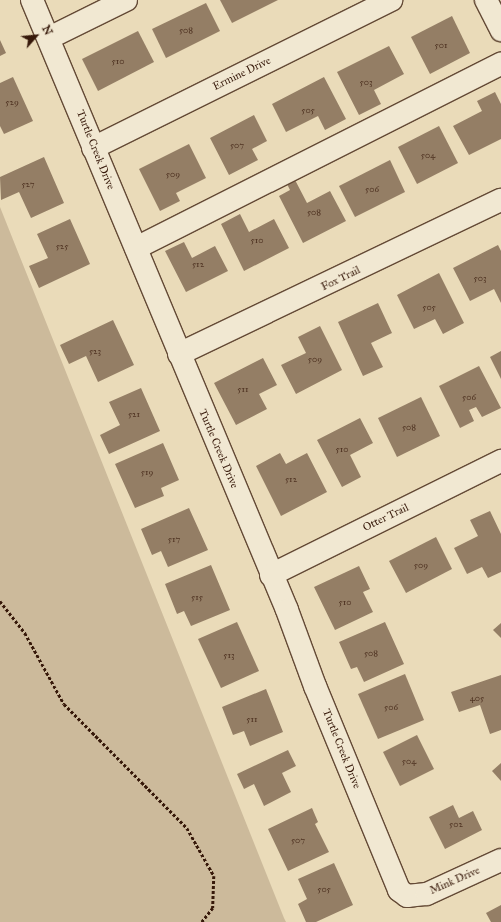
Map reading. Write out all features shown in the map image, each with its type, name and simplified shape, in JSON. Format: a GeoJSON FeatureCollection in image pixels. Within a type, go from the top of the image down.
{"type":"FeatureCollection","features":[{"type":"Feature","properties":{"kind":"street","name":"Turtle Creek Drive"},"geometry":{"type":"LineString","coordinates":[[32,0],[271,575],[396,883],[400,890],[407,896]]}},
{"type":"Feature","properties":{"kind":"street"},"geometry":{"type":"LineString","coordinates":[[49,38],[126,0]]}},
{"type":"Feature","properties":{"kind":"street","name":"Ermine Drive"},"geometry":{"type":"LineString","coordinates":[[93,148],[391,0]]}},
{"type":"Feature","properties":{"kind":"street"},"geometry":{"type":"LineString","coordinates":[[486,0],[501,30]]}},
{"type":"Feature","properties":{"kind":"street"},"geometry":{"type":"LineString","coordinates":[[136,248],[501,64]]}},
{"type":"Feature","properties":{"kind":"street","name":"Fox Trail"},"geometry":{"type":"LineString","coordinates":[[179,354],[501,200]]}},
{"type":"Feature","properties":{"kind":"street","name":"Otter Trail"},"geometry":{"type":"LineString","coordinates":[[271,575],[501,461]]}},
{"type":"Feature","properties":{"kind":"street","name":"Mink Drive"},"geometry":{"type":"LineString","coordinates":[[407,896],[427,894],[501,860]]}},
{"type":"Feature","properties":{"kind":"path"},"geometry":{"type":"LineString","coordinates":[[0,601],[25,633],[64,704],[187,828],[214,876],[213,908],[202,922]]}},
{"type":"Feature","properties":{"kind":"shaded area"},"geometry":{"type":"Polygon","coordinates":[[[0,207],[284,918],[286,922],[0,922],[0,207]]]}},
{"type":"Feature","properties":{"kind":"building"},"geometry":{"type":"Polygon","coordinates":[[[220,0],[278,0],[232,23],[220,0]]]}},
{"type":"Feature","properties":{"kind":"building"},"geometry":{"type":"Polygon","coordinates":[[[206,3],[220,31],[166,58],[152,29],[206,3]]]}},
{"type":"Feature","properties":{"kind":"building"},"geometry":{"type":"Polygon","coordinates":[[[452,16],[470,53],[430,74],[411,37],[452,16]]]}},
{"type":"Feature","properties":{"kind":"building"},"geometry":{"type":"Polygon","coordinates":[[[138,31],[154,62],[98,91],[82,59],[138,31]]]}},
{"type":"Feature","properties":{"kind":"building"},"geometry":{"type":"Polygon","coordinates":[[[0,40],[6,53],[0,56],[0,40]]]}},
{"type":"Feature","properties":{"kind":"building"},"geometry":{"type":"Polygon","coordinates":[[[389,46],[404,74],[374,90],[381,104],[359,115],[337,72],[389,46]]]}},
{"type":"Feature","properties":{"kind":"building"},"geometry":{"type":"Polygon","coordinates":[[[13,77],[33,121],[4,134],[0,126],[0,83],[13,77]]]}},
{"type":"Feature","properties":{"kind":"building"},"geometry":{"type":"Polygon","coordinates":[[[324,77],[346,119],[325,130],[318,116],[286,132],[272,104],[324,77]]]}},
{"type":"Feature","properties":{"kind":"building"},"geometry":{"type":"Polygon","coordinates":[[[495,92],[501,104],[501,139],[469,155],[453,126],[482,111],[477,101],[495,92]]]}},
{"type":"Feature","properties":{"kind":"building"},"geometry":{"type":"Polygon","coordinates":[[[254,115],[267,141],[252,149],[258,160],[229,175],[210,138],[254,115]]]}},
{"type":"Feature","properties":{"kind":"building"},"geometry":{"type":"Polygon","coordinates":[[[439,126],[458,163],[417,184],[398,147],[439,126]]]}},
{"type":"Feature","properties":{"kind":"building"},"geometry":{"type":"Polygon","coordinates":[[[189,144],[206,178],[176,193],[180,201],[160,211],[139,169],[189,144]]]}},
{"type":"Feature","properties":{"kind":"building"},"geometry":{"type":"Polygon","coordinates":[[[44,157],[64,203],[31,218],[19,192],[1,200],[0,177],[44,157]]]}},
{"type":"Feature","properties":{"kind":"building"},"geometry":{"type":"Polygon","coordinates":[[[390,160],[405,192],[355,217],[339,186],[390,160]]]}},
{"type":"Feature","properties":{"kind":"building"},"geometry":{"type":"Polygon","coordinates":[[[294,178],[307,203],[330,191],[346,221],[303,243],[279,196],[290,190],[286,182],[294,178]]]}},
{"type":"Feature","properties":{"kind":"building"},"geometry":{"type":"Polygon","coordinates":[[[240,214],[249,232],[274,219],[289,248],[244,271],[221,224],[240,214]]]}},
{"type":"Feature","properties":{"kind":"building"},"geometry":{"type":"Polygon","coordinates":[[[70,219],[90,264],[39,288],[29,266],[48,258],[37,234],[70,219]]]}},
{"type":"Feature","properties":{"kind":"building"},"geometry":{"type":"Polygon","coordinates":[[[184,242],[192,258],[215,246],[228,271],[186,292],[165,251],[184,242]]]}},
{"type":"Feature","properties":{"kind":"building"},"geometry":{"type":"Polygon","coordinates":[[[498,245],[501,251],[501,303],[494,289],[470,301],[453,268],[498,245]]]}},
{"type":"Feature","properties":{"kind":"building"},"geometry":{"type":"Polygon","coordinates":[[[439,273],[464,323],[443,334],[435,319],[414,329],[397,295],[439,273]]]}},
{"type":"Feature","properties":{"kind":"building"},"geometry":{"type":"Polygon","coordinates":[[[378,303],[392,333],[371,343],[383,367],[363,376],[338,322],[378,303]]]}},
{"type":"Feature","properties":{"kind":"building"},"geometry":{"type":"Polygon","coordinates":[[[113,320],[134,365],[98,382],[86,356],[69,364],[60,345],[113,320]]]}},
{"type":"Feature","properties":{"kind":"building"},"geometry":{"type":"Polygon","coordinates":[[[320,326],[342,370],[296,394],[281,365],[306,353],[298,337],[320,326]]]}},
{"type":"Feature","properties":{"kind":"building"},"geometry":{"type":"Polygon","coordinates":[[[501,351],[501,379],[490,357],[501,351]]]}},
{"type":"Feature","properties":{"kind":"building"},"geometry":{"type":"Polygon","coordinates":[[[263,358],[277,385],[259,394],[267,409],[236,425],[214,383],[263,358]]]}},
{"type":"Feature","properties":{"kind":"building"},"geometry":{"type":"Polygon","coordinates":[[[479,366],[501,408],[482,417],[476,407],[469,410],[474,421],[460,428],[439,386],[479,366]]]}},
{"type":"Feature","properties":{"kind":"building"},"geometry":{"type":"Polygon","coordinates":[[[141,388],[160,431],[109,454],[100,435],[120,425],[109,402],[141,388]]]}},
{"type":"Feature","properties":{"kind":"building"},"geometry":{"type":"Polygon","coordinates":[[[421,397],[440,436],[397,457],[378,418],[421,397]]]}},
{"type":"Feature","properties":{"kind":"building"},"geometry":{"type":"Polygon","coordinates":[[[360,418],[373,443],[350,455],[361,477],[342,487],[317,440],[360,418]]]}},
{"type":"Feature","properties":{"kind":"building"},"geometry":{"type":"Polygon","coordinates":[[[163,443],[179,480],[161,488],[164,496],[135,508],[115,464],[163,443]]]}},
{"type":"Feature","properties":{"kind":"building"},"geometry":{"type":"Polygon","coordinates":[[[280,453],[286,464],[307,453],[327,492],[281,516],[256,466],[280,453]]]}},
{"type":"Feature","properties":{"kind":"building"},"geometry":{"type":"Polygon","coordinates":[[[189,508],[208,550],[168,567],[161,551],[152,555],[141,529],[189,508]]]}},
{"type":"Feature","properties":{"kind":"building"},"geometry":{"type":"Polygon","coordinates":[[[490,511],[501,534],[501,572],[488,578],[482,567],[467,574],[454,548],[478,536],[470,520],[490,511]]]}},
{"type":"Feature","properties":{"kind":"building"},"geometry":{"type":"Polygon","coordinates":[[[436,537],[452,569],[406,593],[389,561],[436,537]]]}},
{"type":"Feature","properties":{"kind":"building"},"geometry":{"type":"Polygon","coordinates":[[[211,565],[230,610],[191,626],[184,611],[177,614],[165,584],[211,565]]]}},
{"type":"Feature","properties":{"kind":"building"},"geometry":{"type":"Polygon","coordinates":[[[359,566],[370,589],[363,592],[373,612],[335,630],[314,587],[359,566]]]}},
{"type":"Feature","properties":{"kind":"building"},"geometry":{"type":"Polygon","coordinates":[[[237,622],[259,671],[221,688],[198,639],[237,622]]]}},
{"type":"Feature","properties":{"kind":"building"},"geometry":{"type":"Polygon","coordinates":[[[385,622],[404,664],[364,682],[357,667],[351,669],[339,642],[385,622]]]}},
{"type":"Feature","properties":{"kind":"building"},"geometry":{"type":"Polygon","coordinates":[[[501,623],[501,638],[493,630],[501,623]]]}},
{"type":"Feature","properties":{"kind":"building"},"geometry":{"type":"Polygon","coordinates":[[[405,674],[424,720],[378,739],[358,694],[405,674]]]}},
{"type":"Feature","properties":{"kind":"building"},"geometry":{"type":"Polygon","coordinates":[[[501,675],[501,730],[490,734],[480,705],[459,712],[451,692],[501,675]]]}},
{"type":"Feature","properties":{"kind":"building"},"geometry":{"type":"Polygon","coordinates":[[[266,689],[283,732],[250,746],[244,731],[233,735],[222,707],[266,689]]]}},
{"type":"Feature","properties":{"kind":"building"},"geometry":{"type":"Polygon","coordinates":[[[417,735],[434,769],[400,786],[383,752],[417,735]]]}},
{"type":"Feature","properties":{"kind":"building"},"geometry":{"type":"Polygon","coordinates":[[[288,750],[296,766],[282,773],[291,792],[264,806],[254,784],[244,789],[237,774],[288,750]]]}},
{"type":"Feature","properties":{"kind":"building"},"geometry":{"type":"Polygon","coordinates":[[[501,763],[501,781],[492,771],[501,763]]]}},
{"type":"Feature","properties":{"kind":"building"},"geometry":{"type":"Polygon","coordinates":[[[453,805],[459,818],[473,811],[482,830],[445,849],[429,817],[453,805]]]}},
{"type":"Feature","properties":{"kind":"building"},"geometry":{"type":"Polygon","coordinates":[[[312,808],[318,822],[315,824],[329,852],[288,871],[268,829],[312,808]]]}},
{"type":"Feature","properties":{"kind":"building"},"geometry":{"type":"Polygon","coordinates":[[[334,863],[353,905],[316,922],[306,922],[298,904],[307,899],[298,879],[334,863]]]}},
{"type":"Feature","properties":{"kind":"building"},"geometry":{"type":"Polygon","coordinates":[[[501,905],[501,922],[491,922],[486,913],[501,905]]]}}]}
